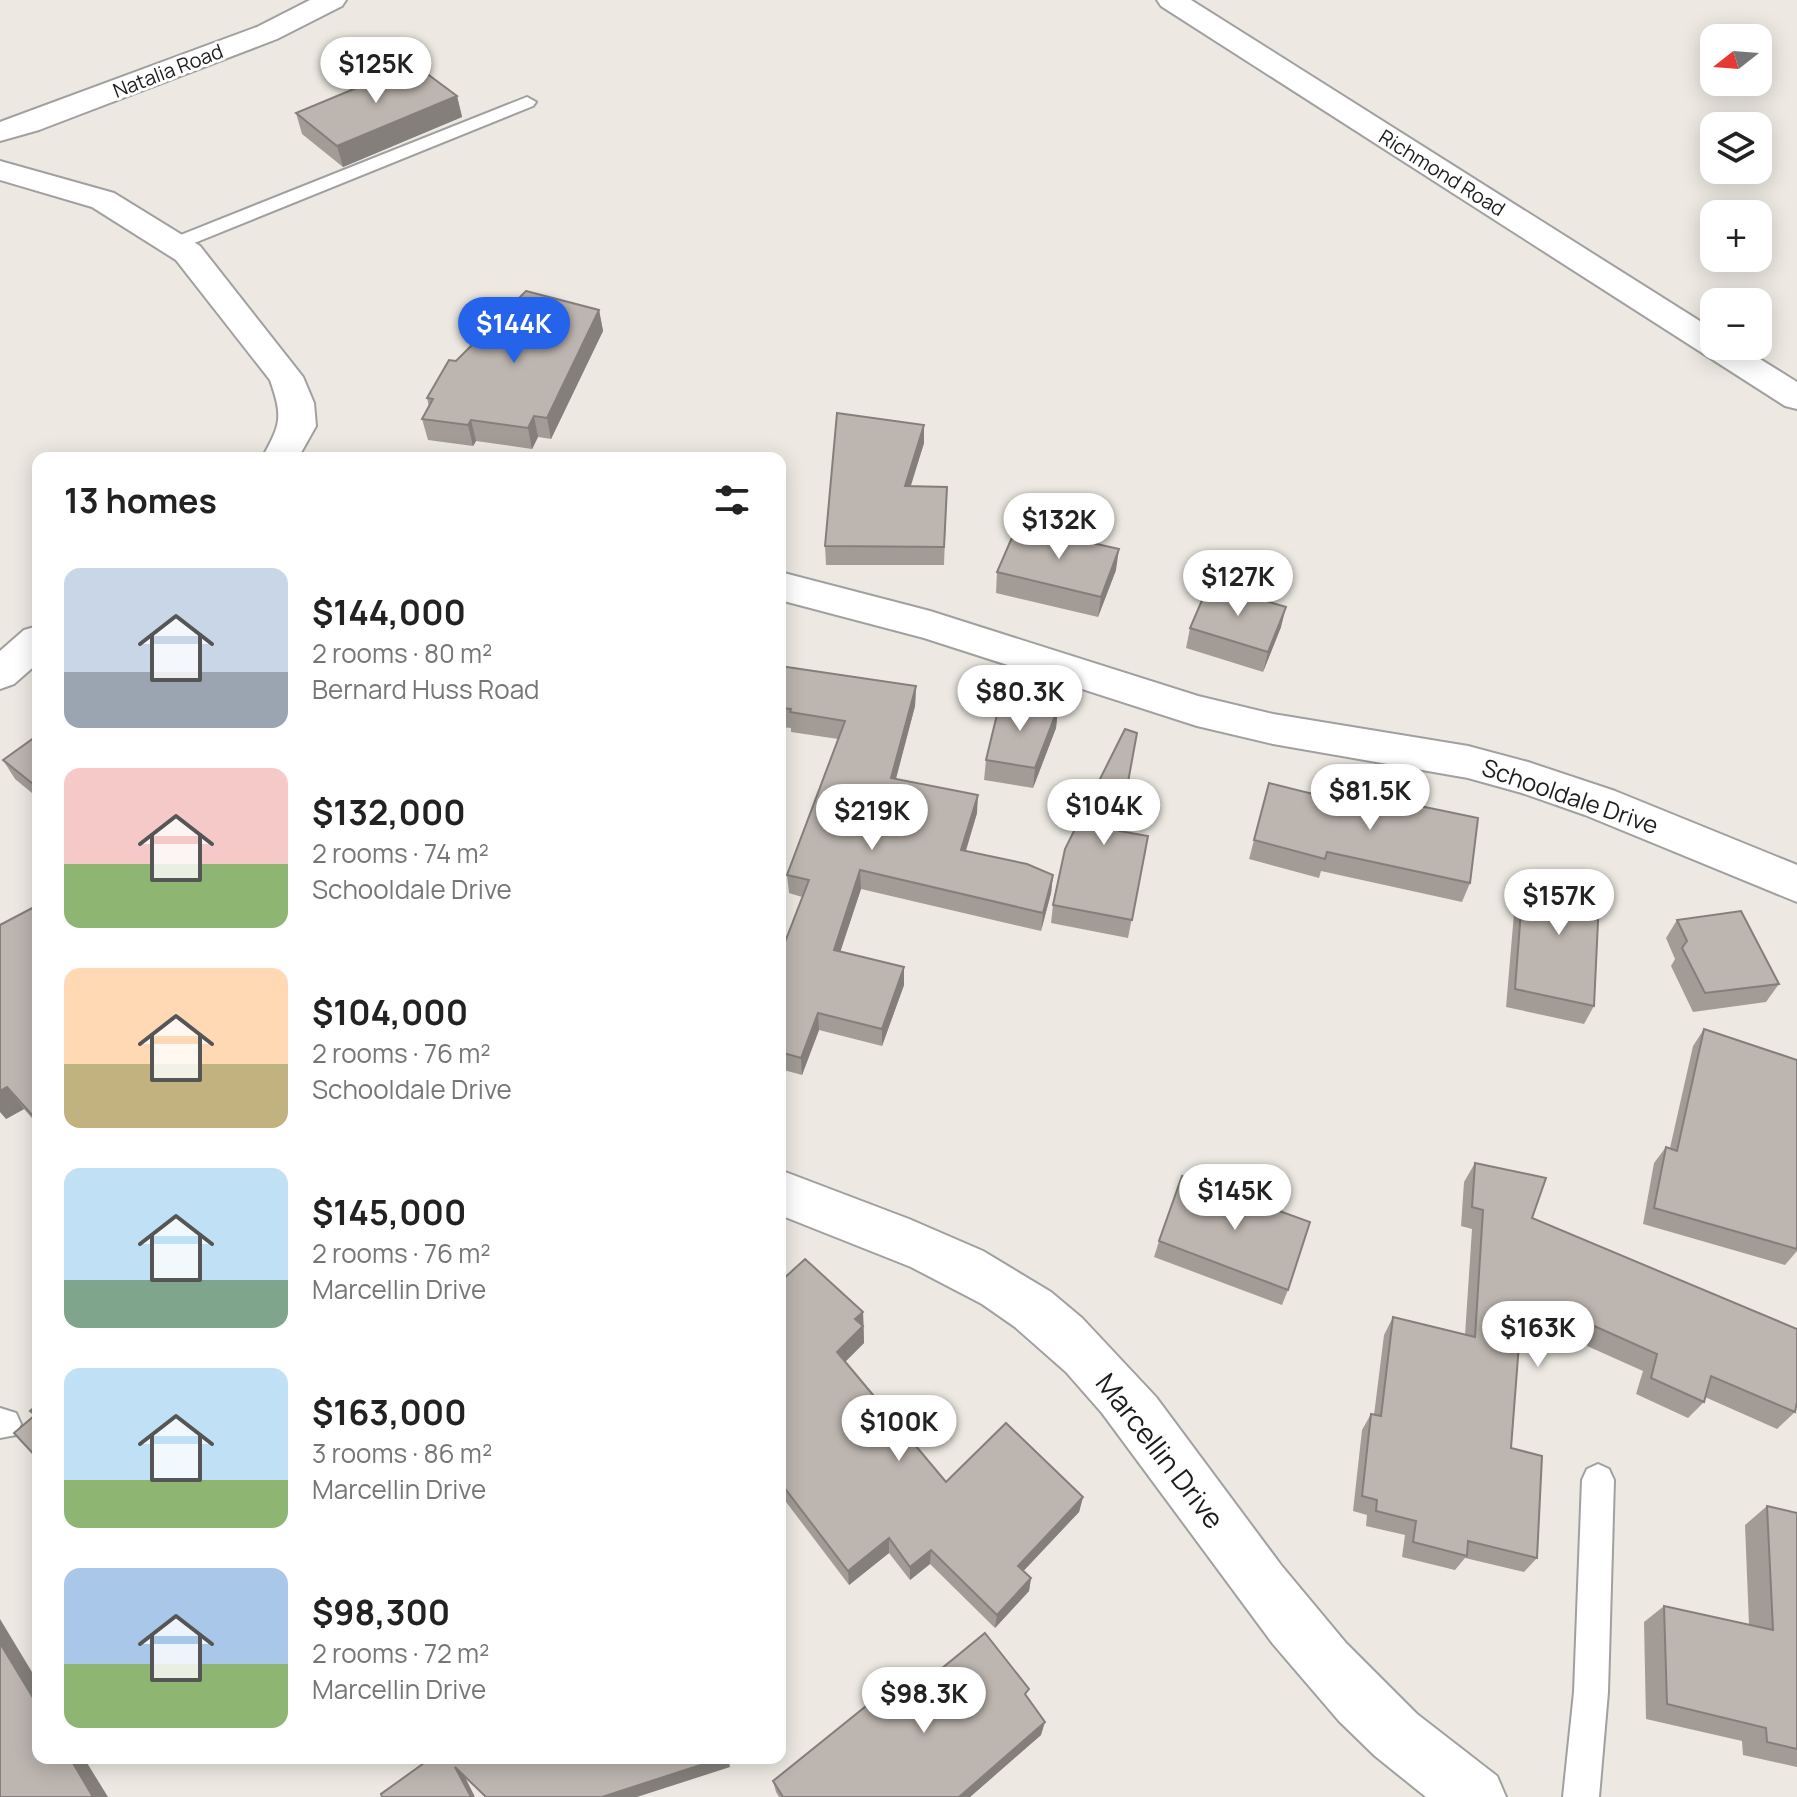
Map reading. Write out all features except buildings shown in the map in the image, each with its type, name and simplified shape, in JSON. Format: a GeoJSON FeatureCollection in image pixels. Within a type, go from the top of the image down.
{"type":"FeatureCollection","features":[{"type":"Feature","properties":{"kind":"street","name":"Natalia Road"},"geometry":{"type":"LineString","coordinates":[[0,132],[267,33],[332,0]]}},
{"type":"Feature","properties":{"kind":"street","name":"Richmond Road"},"geometry":{"type":"LineString","coordinates":[[1171,0],[1700,336]]}},
{"type":"Feature","properties":{"kind":"street"},"geometry":{"type":"LineString","coordinates":[[0,170],[103,200],[188,253],[286,377],[296,403],[298,426],[283,452]]}},
{"type":"Feature","properties":{"kind":"street","name":"Richmond Road"},"geometry":{"type":"LineString","coordinates":[[1737,360],[1797,398]]}},
{"type":"Feature","properties":{"kind":"street","name":"Schooldale Drive"},"geometry":{"type":"LineString","coordinates":[[786,588],[930,625],[1197,711],[1273,729],[1468,762],[1528,778],[1600,803],[1797,884]]}},
{"type":"Feature","properties":{"kind":"street"},"geometry":{"type":"LineString","coordinates":[[0,674],[32,645]]}},
{"type":"Feature","properties":{"kind":"street","name":"Marcellin Drive"},"geometry":{"type":"LineString","coordinates":[[786,1194],[958,1263],[1012,1295],[1062,1333],[1122,1393],[1308,1645],[1376,1718],[1476,1797]]}},
{"type":"Feature","properties":{"kind":"lane"},"geometry":{"type":"LineString","coordinates":[[175,244],[527,102]]}},
{"type":"Feature","properties":{"kind":"lane"},"geometry":{"type":"LineString","coordinates":[[1581,1797],[1591,1692],[1598,1480]]}}]}
